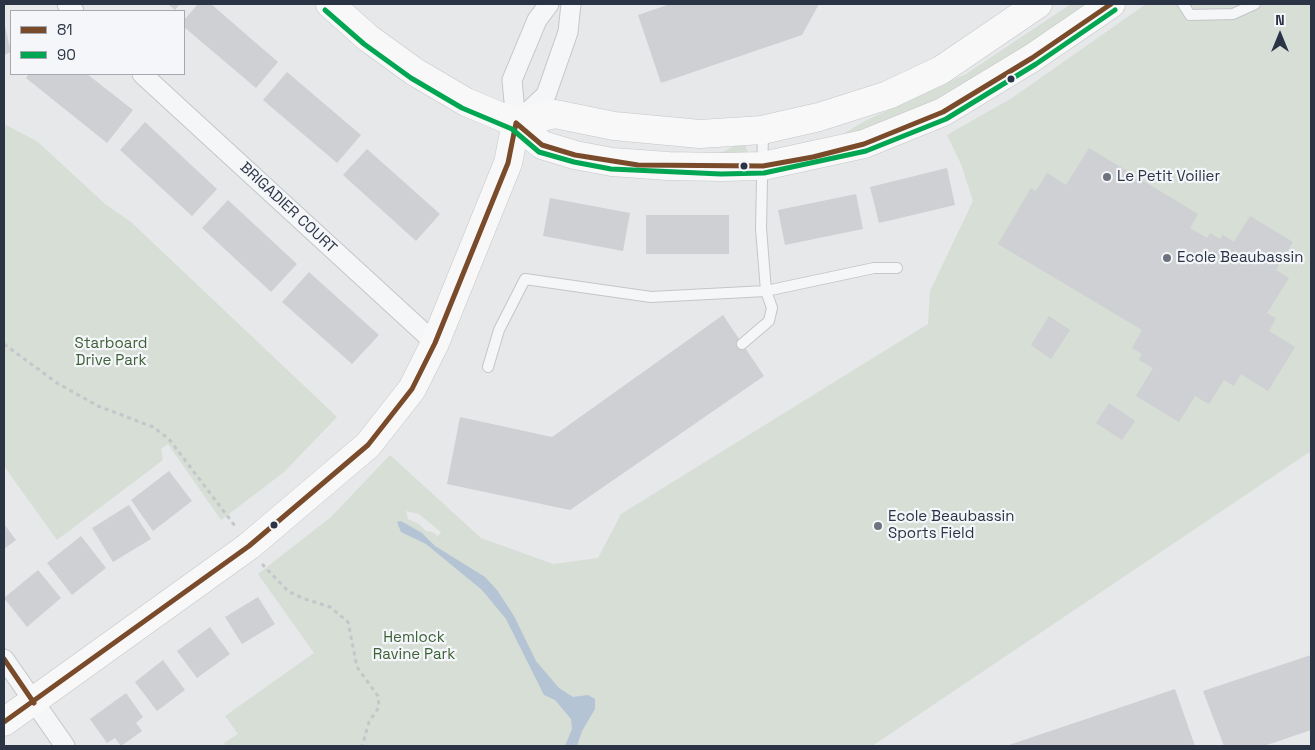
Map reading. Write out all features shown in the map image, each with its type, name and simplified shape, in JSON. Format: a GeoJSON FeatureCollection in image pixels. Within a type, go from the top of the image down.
{"type":"FeatureCollection","features":[{"type":"Feature","properties":{"kind":"main road"},"geometry":{"type":"LineString","coordinates":[[330,4],[368,38],[414,72],[466,102],[516,123],[542,145],[575,155],[621,163],[668,166],[764,166],[864,144],[943,112],[1032,58],[1111,4]]}},
{"type":"Feature","properties":{"kind":"main road"},"geometry":{"type":"LineString","coordinates":[[516,123],[555,114],[614,126],[661,132],[700,134],[762,130],[819,117],[888,95],[941,70],[1038,4]]}},
{"type":"Feature","properties":{"kind":"main road"},"geometry":{"type":"LineString","coordinates":[[4,722],[34,703],[249,546],[368,446],[412,389],[435,343],[508,163],[516,123]]}},
{"type":"Feature","properties":{"kind":"street"},"geometry":{"type":"LineString","coordinates":[[516,123],[512,80],[537,20],[549,4]]}},
{"type":"Feature","properties":{"kind":"street"},"geometry":{"type":"LineString","coordinates":[[516,123],[546,95],[568,32],[571,4]]}},
{"type":"Feature","properties":{"kind":"street","name":"BRIGADIER COURT"},"geometry":{"type":"LineString","coordinates":[[143,75],[435,343]]}},
{"type":"Feature","properties":{"kind":"street"},"geometry":{"type":"LineString","coordinates":[[4,659],[65,746]]}},
{"type":"Feature","properties":{"kind":"lane"},"geometry":{"type":"LineString","coordinates":[[1183,4],[1190,15],[1233,14],[1255,4]]}},
{"type":"Feature","properties":{"kind":"lane"},"geometry":{"type":"LineString","coordinates":[[742,344],[769,321],[772,308],[766,291],[761,228],[764,166],[762,130]]}},
{"type":"Feature","properties":{"kind":"lane"},"geometry":{"type":"LineString","coordinates":[[488,366],[499,330],[525,279],[651,297],[766,291],[874,268],[897,268]]}},
{"type":"Feature","properties":{"kind":"path"},"geometry":{"type":"LineString","coordinates":[[4,344],[57,383],[98,406],[153,427],[169,439],[240,533]]}},
{"type":"Feature","properties":{"kind":"path"},"geometry":{"type":"LineString","coordinates":[[257,557],[267,571],[288,591],[302,598],[330,607],[348,622],[358,667],[378,696],[379,707],[369,722],[362,746]]}},
{"type":"Feature","properties":{"kind":"green space"},"geometry":{"type":"Polygon","coordinates":[[[1071,4],[1089,4],[1089,9],[917,115],[834,139],[867,120],[966,74],[1071,4]]]}},
{"type":"Feature","properties":{"kind":"green space","name":"Hemlock Ravine Park"},"geometry":{"type":"Polygon","coordinates":[[[1146,4],[1311,4],[1311,451],[872,746],[226,746],[224,743],[238,734],[225,716],[314,653],[258,574],[331,517],[390,455],[481,538],[553,564],[598,558],[621,514],[928,324],[930,291],[973,201],[961,164],[947,135],[1012,98],[1146,4]],[[406,511],[408,519],[419,524],[426,531],[438,536],[441,532],[419,514],[406,511]]]}},
{"type":"Feature","properties":{"kind":"green space","name":"Starboard Drive Park"},"geometry":{"type":"Polygon","coordinates":[[[4,124],[38,142],[105,204],[131,222],[337,417],[284,472],[221,520],[168,444],[161,449],[163,460],[57,540],[4,466],[4,124]]]}},
{"type":"Feature","properties":{"kind":"green space"},"geometry":{"type":"Polygon","coordinates":[[[585,142],[638,153],[714,156],[739,144],[745,145],[749,156],[746,160],[707,161],[638,157],[583,145],[585,142]]]}},
{"type":"Feature","properties":{"kind":"water"},"geometry":{"type":"Polygon","coordinates":[[[401,521],[422,533],[435,546],[485,577],[497,590],[514,616],[536,661],[559,688],[573,697],[588,695],[595,699],[595,709],[582,731],[577,746],[565,746],[572,729],[571,719],[555,700],[544,695],[506,619],[482,590],[426,544],[401,532],[397,522],[401,521]]]}},
{"type":"Feature","properties":{"kind":"building"},"geometry":{"type":"Polygon","coordinates":[[[168,4],[180,4],[175,10],[168,4]]]}},
{"type":"Feature","properties":{"kind":"building"},"geometry":{"type":"Polygon","coordinates":[[[198,4],[211,4],[278,62],[256,88],[185,28],[185,19],[198,4]]]}},
{"type":"Feature","properties":{"kind":"building"},"geometry":{"type":"Polygon","coordinates":[[[670,4],[819,4],[802,35],[661,83],[638,15],[670,4]]]}},
{"type":"Feature","properties":{"kind":"building"},"geometry":{"type":"Polygon","coordinates":[[[4,22],[10,52],[4,55],[4,22]]]}},
{"type":"Feature","properties":{"kind":"building"},"geometry":{"type":"Polygon","coordinates":[[[287,72],[361,135],[337,163],[263,100],[287,72]]]}},
{"type":"Feature","properties":{"kind":"building"},"geometry":{"type":"Polygon","coordinates":[[[28,75],[88,75],[133,110],[107,143],[26,78],[28,75]]]}},
{"type":"Feature","properties":{"kind":"building"},"geometry":{"type":"Polygon","coordinates":[[[145,122],[217,189],[192,216],[120,150],[145,122]]]}},
{"type":"Feature","properties":{"kind":"building"},"geometry":{"type":"Polygon","coordinates":[[[1089,148],[1198,214],[1190,228],[1207,238],[1210,233],[1220,239],[1223,235],[1234,242],[1250,216],[1293,242],[1276,270],[1289,278],[1267,313],[1276,318],[1269,331],[1295,347],[1268,391],[1241,374],[1234,386],[1224,380],[1209,404],[1195,396],[1179,422],[1136,396],[1153,368],[1139,360],[1142,354],[1132,348],[1142,330],[998,244],[1031,188],[1036,191],[1047,173],[1066,185],[1089,148]]]}},
{"type":"Feature","properties":{"kind":"building"},"geometry":{"type":"Polygon","coordinates":[[[367,149],[440,214],[416,241],[343,175],[367,149]]]}},
{"type":"Feature","properties":{"kind":"building"},"geometry":{"type":"Polygon","coordinates":[[[947,168],[955,205],[879,223],[870,187],[947,168]]]}},
{"type":"Feature","properties":{"kind":"building"},"geometry":{"type":"Polygon","coordinates":[[[856,194],[863,229],[785,245],[778,210],[856,194]]]}},
{"type":"Feature","properties":{"kind":"building"},"geometry":{"type":"Polygon","coordinates":[[[550,198],[630,213],[623,251],[543,236],[550,198]]]}},
{"type":"Feature","properties":{"kind":"building"},"geometry":{"type":"Polygon","coordinates":[[[228,200],[297,264],[271,292],[202,228],[228,200]]]}},
{"type":"Feature","properties":{"kind":"building"},"geometry":{"type":"Polygon","coordinates":[[[646,215],[729,215],[729,254],[646,254],[646,215]]]}},
{"type":"Feature","properties":{"kind":"building"},"geometry":{"type":"Polygon","coordinates":[[[309,272],[379,335],[352,364],[282,302],[309,272]]]}},
{"type":"Feature","properties":{"kind":"building"},"geometry":{"type":"Polygon","coordinates":[[[723,315],[764,376],[570,510],[447,484],[460,417],[552,437],[723,315]]]}},
{"type":"Feature","properties":{"kind":"building"},"geometry":{"type":"Polygon","coordinates":[[[1049,316],[1070,330],[1051,359],[1031,345],[1049,316]]]}},
{"type":"Feature","properties":{"kind":"building"},"geometry":{"type":"Polygon","coordinates":[[[1109,403],[1135,421],[1122,440],[1096,423],[1109,403]]]}},
{"type":"Feature","properties":{"kind":"building"},"geometry":{"type":"Polygon","coordinates":[[[169,471],[192,501],[153,531],[131,500],[169,471]]]}},
{"type":"Feature","properties":{"kind":"building"},"geometry":{"type":"Polygon","coordinates":[[[129,505],[151,539],[113,562],[92,528],[129,505]]]}},
{"type":"Feature","properties":{"kind":"building"},"geometry":{"type":"Polygon","coordinates":[[[4,524],[16,540],[4,549],[4,524]]]}},
{"type":"Feature","properties":{"kind":"building"},"geometry":{"type":"Polygon","coordinates":[[[81,536],[106,568],[72,595],[47,563],[81,536]]]}},
{"type":"Feature","properties":{"kind":"building"},"geometry":{"type":"Polygon","coordinates":[[[38,570],[61,598],[27,627],[4,598],[38,570]]]}},
{"type":"Feature","properties":{"kind":"building"},"geometry":{"type":"Polygon","coordinates":[[[258,597],[275,624],[242,644],[225,617],[258,597]]]}},
{"type":"Feature","properties":{"kind":"building"},"geometry":{"type":"Polygon","coordinates":[[[210,627],[230,654],[197,678],[177,651],[210,627]]]}},
{"type":"Feature","properties":{"kind":"building"},"geometry":{"type":"Polygon","coordinates":[[[1311,655],[1311,730],[1264,746],[1224,746],[1203,691],[1311,655]]]}},
{"type":"Feature","properties":{"kind":"building"},"geometry":{"type":"Polygon","coordinates":[[[163,660],[185,690],[157,711],[135,682],[163,660]]]}},
{"type":"Feature","properties":{"kind":"building"},"geometry":{"type":"Polygon","coordinates":[[[1175,689],[1195,746],[1006,746],[1175,689]]]}},
{"type":"Feature","properties":{"kind":"building"},"geometry":{"type":"Polygon","coordinates":[[[126,693],[143,717],[136,723],[142,731],[121,746],[115,738],[107,743],[90,719],[126,693]]]}},
{"type":"Feature","properties":{"kind":"transit line","name":"81"},"geometry":{"type":"LineString","coordinates":[[516,123],[542,145],[575,155],[638,165],[763,166],[813,157],[864,144],[943,112],[1032,58],[1111,4]]}},
{"type":"Feature","properties":{"kind":"transit line","name":"90"},"geometry":{"type":"LineString","coordinates":[[325,10],[364,44],[411,78],[462,108],[512,129],[539,152],[574,162],[611,169],[721,174],[764,173],[866,151],[946,119],[1036,64],[1115,10]]}},
{"type":"Feature","properties":{"kind":"transit line","name":"81"},"geometry":{"type":"LineString","coordinates":[[4,722],[249,546],[368,445],[412,389],[435,343],[508,163],[516,123]]}},
{"type":"Feature","properties":{"kind":"transit line","name":"81"},"geometry":{"type":"LineString","coordinates":[[4,659],[34,703]]}},
{"type":"Feature","properties":{"kind":"place","name":"Le Petit Voilier"},"geometry":{"type":"Point","coordinates":[1107,177]}},
{"type":"Feature","properties":{"kind":"place","name":"Ecole Beaubassin"},"geometry":{"type":"Point","coordinates":[1167,258]}},
{"type":"Feature","properties":{"kind":"place","name":"Ecole Beaubassin Sports Field"},"geometry":{"type":"Point","coordinates":[878,526]}}]}
